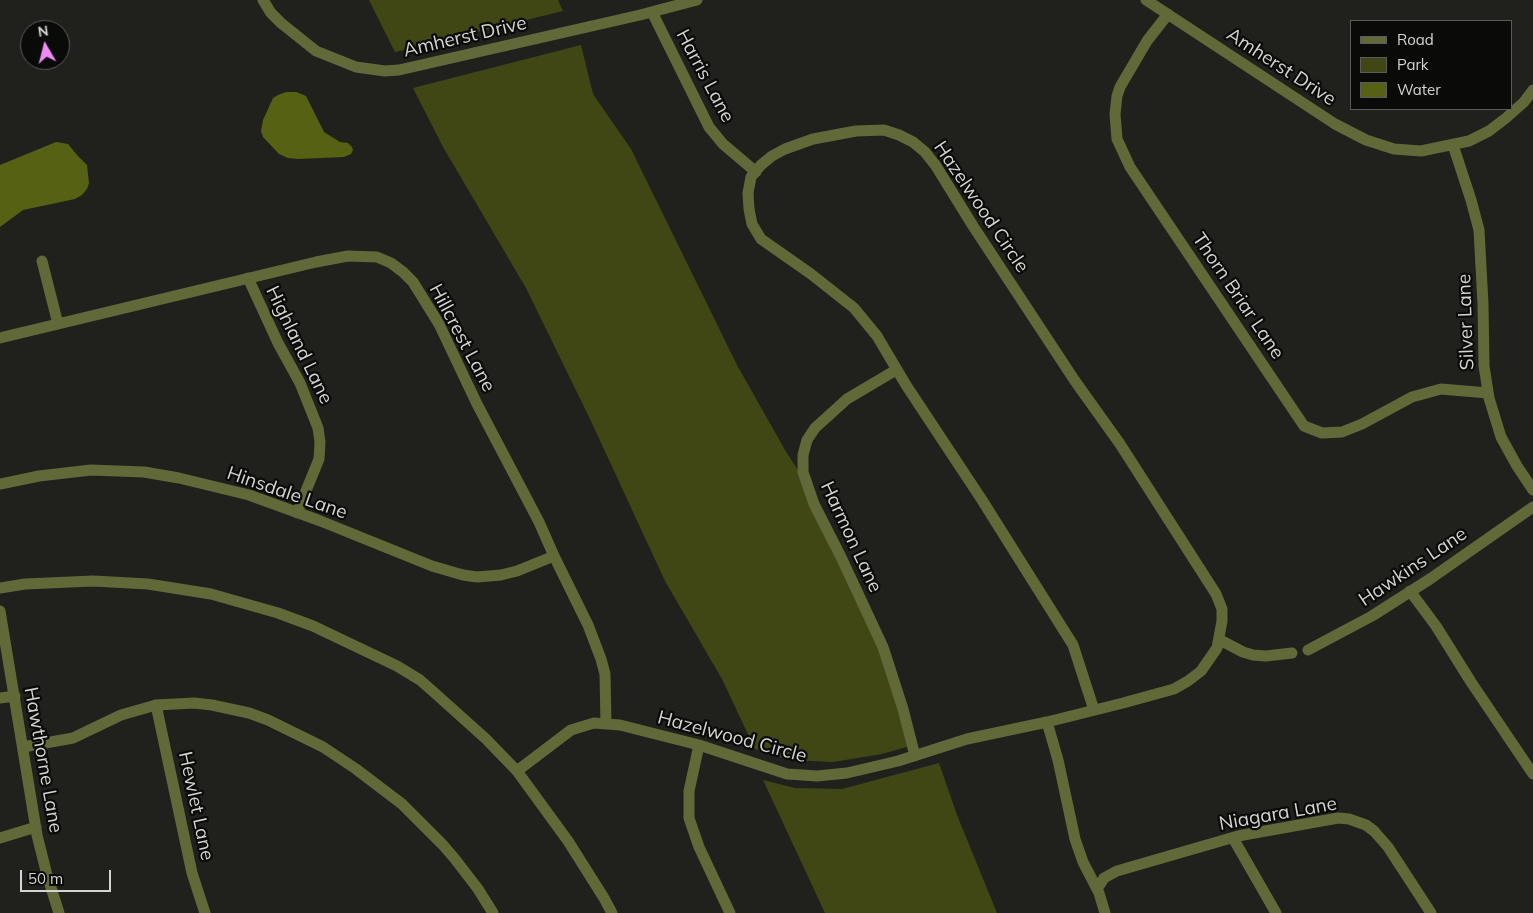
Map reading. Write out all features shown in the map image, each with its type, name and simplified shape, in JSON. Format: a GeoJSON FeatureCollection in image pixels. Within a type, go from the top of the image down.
{"type":"FeatureCollection","features":[{"type":"Feature","properties":{"kind":"street","name":"Amherst Drive"},"geometry":{"type":"LineString","coordinates":[[262,0],[280,23],[316,51],[356,67],[385,71],[399,70],[652,12],[696,0]]}},
{"type":"Feature","properties":{"kind":"street","name":"Amherst Drive"},"geometry":{"type":"LineString","coordinates":[[1146,0],[1322,116],[1366,140],[1384,146],[1412,151],[1453,145],[1475,138],[1498,125],[1533,90]]}},
{"type":"Feature","properties":{"kind":"street","name":"Harris Lane"},"geometry":{"type":"LineString","coordinates":[[652,12],[709,127],[723,144],[756,172]]}},
{"type":"Feature","properties":{"kind":"street","name":"Thorn Briar Lane"},"geometry":{"type":"LineString","coordinates":[[1168,14],[1147,42],[1120,87],[1115,106],[1114,123],[1116,139],[1130,167],[1304,426],[1322,433],[1342,432],[1362,424],[1412,397],[1441,389],[1488,393]]}},
{"type":"Feature","properties":{"kind":"street","name":"Hazelwood Circle"},"geometry":{"type":"LineString","coordinates":[[517,771],[571,730],[594,723],[620,725],[699,744],[787,774],[805,776],[847,773],[915,756],[967,738],[1047,722],[1159,694],[1174,689],[1188,681],[1201,671],[1210,660],[1220,640],[1222,609],[1216,594],[1120,444],[1044,334],[973,226],[946,180],[925,152],[913,142],[884,130],[856,131],[813,139],[772,156],[751,178],[748,193],[752,224],[760,239],[811,274],[854,308],[877,336],[896,370],[982,500],[1073,645],[1094,710]]}},
{"type":"Feature","properties":{"kind":"street","name":"Silver Lane"},"geometry":{"type":"LineString","coordinates":[[1453,145],[1472,200],[1479,230],[1484,360],[1488,393],[1501,437],[1533,490]]}},
{"type":"Feature","properties":{"kind":"street","name":"Hillcrest Lane"},"geometry":{"type":"LineString","coordinates":[[0,338],[248,278],[348,256],[377,257],[403,272],[422,296],[439,324],[477,404],[540,522],[554,556],[588,625],[601,659],[606,687],[606,724]]}},
{"type":"Feature","properties":{"kind":"street"},"geometry":{"type":"LineString","coordinates":[[42,261],[58,324]]}},
{"type":"Feature","properties":{"kind":"street","name":"Highland Lane"},"geometry":{"type":"LineString","coordinates":[[248,278],[278,343],[300,382],[318,428],[320,442],[319,459],[297,513]]}},
{"type":"Feature","properties":{"kind":"street","name":"Harmon Lane"},"geometry":{"type":"LineString","coordinates":[[896,370],[847,399],[815,428],[807,440],[803,455],[803,472],[814,504],[883,647],[904,709],[915,756]]}},
{"type":"Feature","properties":{"kind":"street","name":"Hinsdale Lane"},"geometry":{"type":"LineString","coordinates":[[0,484],[39,476],[91,470],[144,472],[179,478],[249,496],[432,566],[463,575],[478,577],[501,575],[517,571],[554,556]]}},
{"type":"Feature","properties":{"kind":"street","name":"Hawkins Lane"},"geometry":{"type":"LineString","coordinates":[[1308,650],[1360,623],[1533,507]]}},
{"type":"Feature","properties":{"kind":"street"},"geometry":{"type":"LineString","coordinates":[[0,588],[25,584],[93,580],[148,584],[211,594],[278,613],[313,626],[397,666],[420,680],[486,739],[517,771],[568,841],[612,913]]}},
{"type":"Feature","properties":{"kind":"street"},"geometry":{"type":"LineString","coordinates":[[1410,590],[1436,626],[1533,774]]}},
{"type":"Feature","properties":{"kind":"street","name":"Hawthorne Lane"},"geometry":{"type":"LineString","coordinates":[[0,611],[36,827],[47,875],[59,913]]}},
{"type":"Feature","properties":{"kind":"street"},"geometry":{"type":"LineString","coordinates":[[1220,640],[1243,652],[1254,655],[1266,656],[1292,653]]}},
{"type":"Feature","properties":{"kind":"street"},"geometry":{"type":"LineString","coordinates":[[0,698],[15,696]]}},
{"type":"Feature","properties":{"kind":"street"},"geometry":{"type":"LineString","coordinates":[[23,747],[72,738],[121,715],[156,705],[194,703],[249,713],[305,738],[340,758],[402,804],[467,874],[493,913]]}},
{"type":"Feature","properties":{"kind":"street","name":"Hewlet Lane"},"geometry":{"type":"LineString","coordinates":[[156,705],[192,873],[205,913]]}},
{"type":"Feature","properties":{"kind":"street"},"geometry":{"type":"LineString","coordinates":[[1047,722],[1058,760],[1074,839],[1097,889],[1104,913]]}},
{"type":"Feature","properties":{"kind":"street"},"geometry":{"type":"LineString","coordinates":[[699,744],[689,791],[689,818],[699,847],[730,913]]}},
{"type":"Feature","properties":{"kind":"street","name":"Niagara Lane"},"geometry":{"type":"LineString","coordinates":[[1097,889],[1104,878],[1117,871],[1233,838],[1338,818],[1358,821],[1366,825],[1381,839],[1431,913]]}},
{"type":"Feature","properties":{"kind":"street"},"geometry":{"type":"LineString","coordinates":[[0,838],[36,827]]}},
{"type":"Feature","properties":{"kind":"street"},"geometry":{"type":"LineString","coordinates":[[1233,838],[1276,913]]}},
{"type":"Feature","properties":{"kind":"green space"},"geometry":{"type":"Polygon","coordinates":[[[369,0],[558,0],[563,11],[395,52],[369,0]]]}},
{"type":"Feature","properties":{"kind":"green space"},"geometry":{"type":"Polygon","coordinates":[[[581,45],[593,94],[631,149],[737,365],[785,450],[809,487],[876,632],[910,746],[882,754],[833,762],[791,760],[755,749],[722,679],[665,581],[590,419],[526,288],[443,147],[413,88],[581,45]]]}},
{"type":"Feature","properties":{"kind":"green space"},"geometry":{"type":"Polygon","coordinates":[[[939,763],[957,815],[997,913],[825,913],[763,780],[795,788],[842,789],[939,763]]]}},
{"type":"Feature","properties":{"kind":"water"},"geometry":{"type":"Polygon","coordinates":[[[286,92],[296,92],[306,96],[324,132],[340,142],[348,143],[353,150],[351,154],[344,157],[298,159],[288,158],[279,154],[263,137],[261,131],[263,120],[273,98],[286,92]]]}},
{"type":"Feature","properties":{"kind":"water"},"geometry":{"type":"Polygon","coordinates":[[[56,142],[68,144],[87,165],[89,183],[87,189],[75,199],[23,210],[0,227],[0,165],[56,142]]]}}]}
